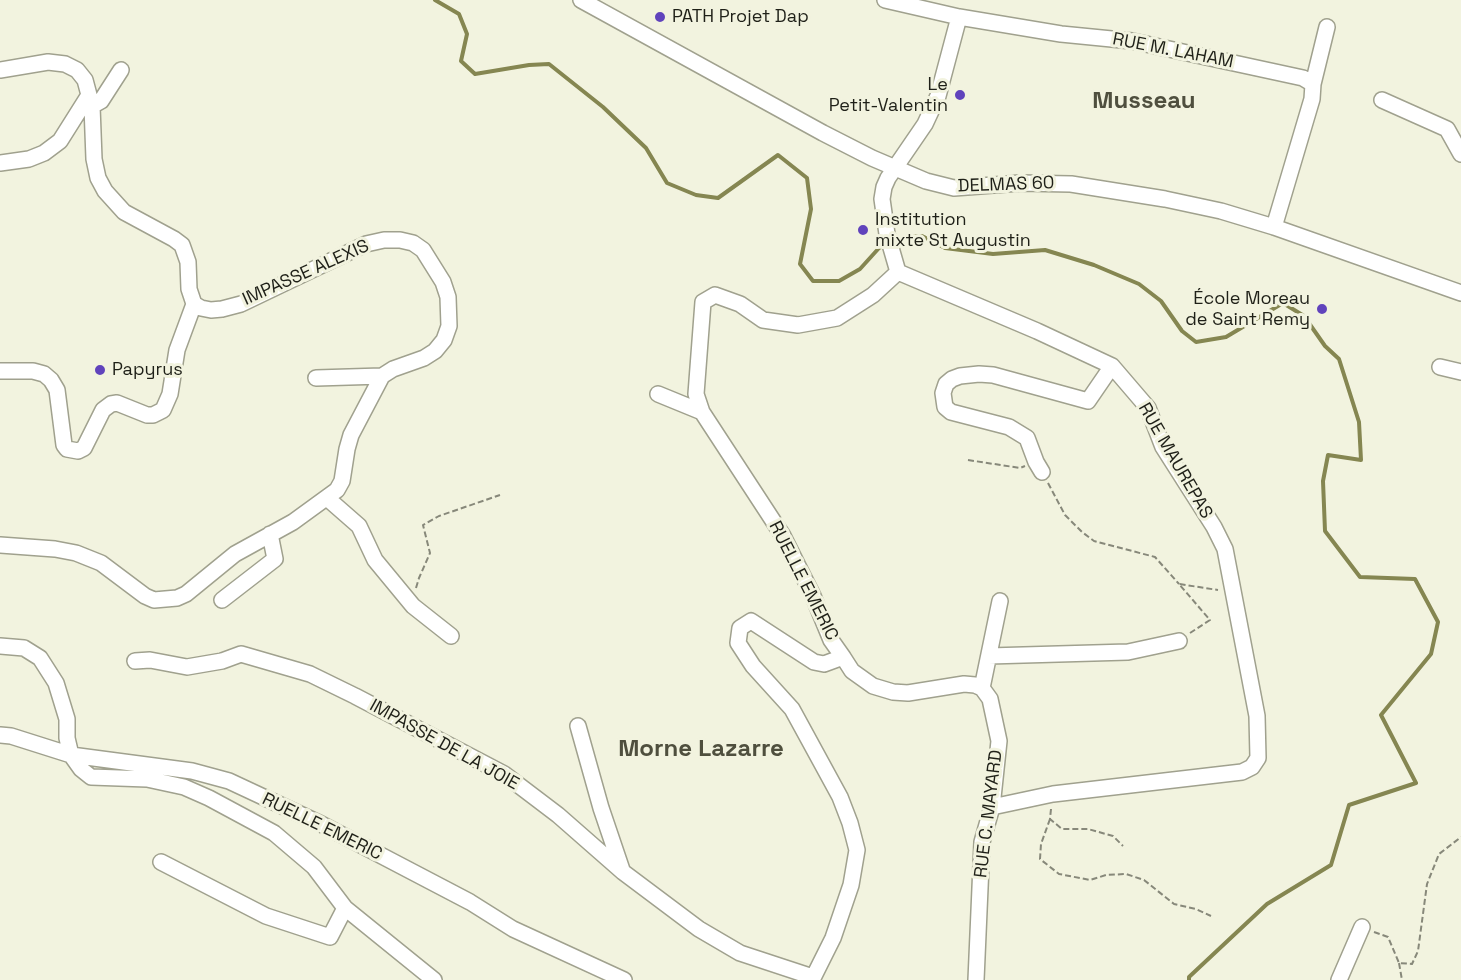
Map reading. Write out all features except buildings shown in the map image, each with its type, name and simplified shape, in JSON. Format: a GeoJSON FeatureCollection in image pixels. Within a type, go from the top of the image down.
{"type":"FeatureCollection","features":[{"type":"Feature","properties":{"kind":"street","name":"RUE M. LAHAM"},"geometry":{"type":"LineString","coordinates":[[885,0],[959,17],[1061,34],[1132,41],[1303,78],[1313,84]]}},
{"type":"Feature","properties":{"kind":"street","name":"DELMAS 60"},"geometry":{"type":"LineString","coordinates":[[583,1],[823,133],[872,158],[926,181],[954,188],[1047,182],[1105,188],[1221,212],[1274,227],[1461,293]]}},
{"type":"Feature","properties":{"kind":"street"},"geometry":{"type":"LineString","coordinates":[[898,272],[887,234],[882,199],[888,177],[925,124],[938,96],[959,17]]}},
{"type":"Feature","properties":{"kind":"street"},"geometry":{"type":"LineString","coordinates":[[1274,227],[1312,99],[1313,84],[1328,27]]}},
{"type":"Feature","properties":{"kind":"street"},"geometry":{"type":"LineString","coordinates":[[0,70],[48,62],[65,64],[77,70],[85,80],[91,100],[94,159],[98,178],[105,191],[124,212],[174,238],[182,245],[188,262],[189,289],[194,304],[177,350],[170,394],[163,410],[147,415],[123,405],[111,404],[103,410],[84,448],[78,451],[67,449],[64,445],[57,390],[51,380],[44,374],[33,371],[0,371]]}},
{"type":"Feature","properties":{"kind":"street"},"geometry":{"type":"LineString","coordinates":[[91,100],[101,102],[122,70]]}},
{"type":"Feature","properties":{"kind":"street"},"geometry":{"type":"LineString","coordinates":[[0,163],[44,153],[60,141],[91,100]]}},
{"type":"Feature","properties":{"kind":"street"},"geometry":{"type":"LineString","coordinates":[[1382,100],[1447,129],[1461,154]]}},
{"type":"Feature","properties":{"kind":"street","name":"IMPASSE ALEXIS"},"geometry":{"type":"LineString","coordinates":[[194,304],[211,310],[241,304],[366,244],[384,240],[412,243],[423,250],[443,282],[448,297],[449,326],[444,340],[435,351],[382,376]]}},
{"type":"Feature","properties":{"kind":"street","name":"RUE MAUREPAS"},"geometry":{"type":"LineString","coordinates":[[898,272],[1037,331],[1112,366],[1151,413],[1163,447],[1214,527],[1225,549],[1257,716],[1258,758],[1252,767],[1242,772],[1053,794],[992,807]]}},
{"type":"Feature","properties":{"kind":"street","name":"RUELLE EMERIC"},"geometry":{"type":"LineString","coordinates":[[813,978],[833,938],[851,885],[856,850],[850,823],[840,796],[792,709],[753,666],[738,643],[740,628],[751,621],[814,662],[824,664],[843,657],[831,640],[813,596],[783,536],[702,412],[696,393],[703,303],[715,295],[740,304],[763,320],[798,325],[837,318],[873,295],[898,272]]}},
{"type":"Feature","properties":{"kind":"street"},"geometry":{"type":"LineString","coordinates":[[1039,467],[1028,438],[1009,427],[951,412],[945,407],[943,393],[946,384],[960,376],[993,375],[1088,401],[1112,366]]}},
{"type":"Feature","properties":{"kind":"street"},"geometry":{"type":"LineString","coordinates":[[1440,367],[1461,372]]}},
{"type":"Feature","properties":{"kind":"street"},"geometry":{"type":"LineString","coordinates":[[0,545],[76,553],[101,563],[145,596],[154,600],[166,601],[186,594],[235,554],[292,522],[337,490],[342,481],[351,435],[382,376],[316,378]]}},
{"type":"Feature","properties":{"kind":"street"},"geometry":{"type":"LineString","coordinates":[[658,394],[702,412]]}},
{"type":"Feature","properties":{"kind":"street"},"geometry":{"type":"LineString","coordinates":[[327,498],[359,526],[375,560],[413,606],[451,636]]}},
{"type":"Feature","properties":{"kind":"street"},"geometry":{"type":"LineString","coordinates":[[222,600],[275,559],[270,534]]}},
{"type":"Feature","properties":{"kind":"street"},"geometry":{"type":"LineString","coordinates":[[843,657],[852,671],[873,686],[893,692],[908,693],[964,684],[982,688],[1000,601]]}},
{"type":"Feature","properties":{"kind":"street"},"geometry":{"type":"LineString","coordinates":[[989,656],[1128,652],[1179,641]]}},
{"type":"Feature","properties":{"kind":"street"},"geometry":{"type":"LineString","coordinates":[[0,646],[24,648],[40,658],[56,683],[67,719],[67,738],[71,755],[81,769],[92,777],[147,779],[184,787],[274,833],[314,867],[345,908],[434,980]]}},
{"type":"Feature","properties":{"kind":"street","name":"IMPASSE DE LA JOIE"},"geometry":{"type":"LineString","coordinates":[[135,661],[150,660],[187,667],[222,661],[241,654],[310,675],[355,696],[504,774],[558,815],[622,872],[699,929],[740,953],[813,978]]}},
{"type":"Feature","properties":{"kind":"street","name":"RUE C. MAYARD"},"geometry":{"type":"LineString","coordinates":[[976,980],[982,842],[992,807],[999,741],[990,699],[982,688]]}},
{"type":"Feature","properties":{"kind":"street"},"geometry":{"type":"LineString","coordinates":[[578,726],[622,872]]}},
{"type":"Feature","properties":{"kind":"street","name":"RUELLE EMERIC"},"geometry":{"type":"LineString","coordinates":[[0,735],[11,736],[71,755],[192,771],[229,781],[331,829],[470,902],[513,929],[624,980]]}},
{"type":"Feature","properties":{"kind":"street"},"geometry":{"type":"LineString","coordinates":[[161,862],[266,916],[330,937],[345,908]]}},
{"type":"Feature","properties":{"kind":"street"},"geometry":{"type":"LineString","coordinates":[[1339,980],[1362,927]]}},
{"type":"Feature","properties":{"kind":"path"},"geometry":{"type":"LineString","coordinates":[[968,460],[1020,468],[1039,467],[1065,515],[1082,532],[1094,541],[1155,557],[1210,620],[1179,641]]}},
{"type":"Feature","properties":{"kind":"path"},"geometry":{"type":"LineString","coordinates":[[413,606],[419,578],[430,553],[423,525],[439,516],[500,495]]}},
{"type":"Feature","properties":{"kind":"path"},"geometry":{"type":"LineString","coordinates":[[1179,584],[1206,587],[1233,594]]}},
{"type":"Feature","properties":{"kind":"path"},"geometry":{"type":"LineString","coordinates":[[1053,794],[1050,819],[1041,844],[1040,860],[1059,874],[1090,880],[1106,875],[1126,874],[1144,880],[1174,904],[1196,909],[1211,916]]}},
{"type":"Feature","properties":{"kind":"path"},"geometry":{"type":"LineString","coordinates":[[1050,819],[1062,829],[1088,829],[1113,836],[1123,846]]}},
{"type":"Feature","properties":{"kind":"path"},"geometry":{"type":"LineString","coordinates":[[1399,963],[1412,964],[1418,951],[1427,884],[1439,854],[1461,837]]}},
{"type":"Feature","properties":{"kind":"path"},"geometry":{"type":"LineString","coordinates":[[1362,927],[1388,937],[1399,963],[1402,980]]}},
{"type":"Feature","properties":{"kind":"waterway"},"geometry":{"type":"LineString","coordinates":[[435,0],[459,14],[467,34],[461,61],[475,74],[549,64],[603,107],[646,148],[667,183],[696,195],[718,198],[778,155],[807,178],[811,209],[800,264],[813,281],[839,281],[860,269],[879,248],[886,245]]}},
{"type":"Feature","properties":{"kind":"waterway"},"geometry":{"type":"LineString","coordinates":[[893,242],[906,237],[922,236],[945,248],[993,254],[1045,250],[1094,265],[1139,284],[1161,301],[1182,331],[1196,342],[1226,337],[1283,303],[1304,316],[1325,346],[1339,359],[1359,422],[1361,460],[1328,455],[1323,481],[1325,531],[1360,577],[1415,579],[1438,622],[1431,654],[1381,715],[1416,783],[1349,805],[1331,865],[1267,904],[1189,977],[1189,980]]}},
{"type":"Feature","properties":{"kind":"place","name":"PATH Projet Dap"},"geometry":{"type":"Point","coordinates":[660,17]}},
{"type":"Feature","properties":{"kind":"place","name":"Le Petit-Valentin"},"geometry":{"type":"Point","coordinates":[960,95]}},
{"type":"Feature","properties":{"kind":"place","name":"Institution mixte St Augustin"},"geometry":{"type":"Point","coordinates":[863,230]}},
{"type":"Feature","properties":{"kind":"place","name":"École Moreau de Saint Remy"},"geometry":{"type":"Point","coordinates":[1322,309]}},
{"type":"Feature","properties":{"kind":"place","name":"Papyrus"},"geometry":{"type":"Point","coordinates":[100,370]}},
{"type":"Feature","properties":{"kind":"district","name":"Musseau"},"geometry":{"type":"Point","coordinates":[1144,101]}},
{"type":"Feature","properties":{"kind":"district","name":"Morne Lazarre"},"geometry":{"type":"Point","coordinates":[701,749]}}]}
